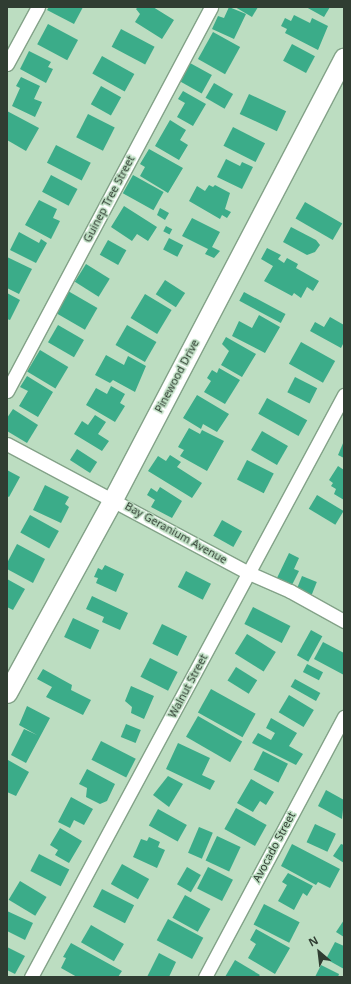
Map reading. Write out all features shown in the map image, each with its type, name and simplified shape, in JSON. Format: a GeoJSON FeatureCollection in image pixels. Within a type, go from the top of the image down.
{"type":"FeatureCollection","features":[{"type":"Feature","properties":{"kind":"main road","name":"Pinewood Drive"},"geometry":{"type":"LineString","coordinates":[[7,693],[113,499],[344,58]]}},
{"type":"Feature","properties":{"kind":"street"},"geometry":{"type":"LineString","coordinates":[[7,64],[38,7]]}},
{"type":"Feature","properties":{"kind":"street","name":"Guinep Tree Street"},"geometry":{"type":"LineString","coordinates":[[7,391],[211,7]]}},
{"type":"Feature","properties":{"kind":"street","name":"Walnut Street"},"geometry":{"type":"LineString","coordinates":[[31,977],[344,395]]}},
{"type":"Feature","properties":{"kind":"street","name":"Bay Geranium Avenue"},"geometry":{"type":"LineString","coordinates":[[7,444],[113,499],[249,573],[290,591],[344,622]]}},
{"type":"Feature","properties":{"kind":"street","name":"Avocado Street"},"geometry":{"type":"LineString","coordinates":[[205,977],[344,717]]}},
{"type":"Feature","properties":{"kind":"building"},"geometry":{"type":"Polygon","coordinates":[[[49,7],[83,7],[74,24],[47,10],[49,7]]]}},
{"type":"Feature","properties":{"kind":"building"},"geometry":{"type":"Polygon","coordinates":[[[138,7],[153,7],[174,20],[162,39],[135,22],[140,14],[136,9],[138,7]]]}},
{"type":"Feature","properties":{"kind":"building"},"geometry":{"type":"Polygon","coordinates":[[[229,7],[246,14],[234,39],[212,29],[218,16],[224,18],[229,7]]]}},
{"type":"Feature","properties":{"kind":"building"},"geometry":{"type":"Polygon","coordinates":[[[235,7],[258,7],[252,17],[235,7]]]}},
{"type":"Feature","properties":{"kind":"building"},"geometry":{"type":"Polygon","coordinates":[[[306,7],[330,7],[324,17],[306,7]]]}},
{"type":"Feature","properties":{"kind":"building"},"geometry":{"type":"Polygon","coordinates":[[[294,15],[310,23],[312,18],[328,26],[318,50],[285,33],[287,29],[281,26],[285,18],[291,21],[294,15]]]}},
{"type":"Feature","properties":{"kind":"building"},"geometry":{"type":"Polygon","coordinates":[[[48,24],[78,40],[67,60],[37,44],[48,24]]]}},
{"type":"Feature","properties":{"kind":"building"},"geometry":{"type":"Polygon","coordinates":[[[121,29],[155,47],[145,64],[112,47],[121,29]]]}},
{"type":"Feature","properties":{"kind":"building"},"geometry":{"type":"Polygon","coordinates":[[[213,32],[240,47],[225,74],[198,59],[213,32]]]}},
{"type":"Feature","properties":{"kind":"building"},"geometry":{"type":"Polygon","coordinates":[[[292,44],[315,56],[306,73],[283,61],[292,44]]]}},
{"type":"Feature","properties":{"kind":"building"},"geometry":{"type":"Polygon","coordinates":[[[29,51],[51,62],[48,67],[53,69],[46,83],[20,69],[29,51]]]}},
{"type":"Feature","properties":{"kind":"building"},"geometry":{"type":"Polygon","coordinates":[[[102,56],[134,74],[125,91],[92,73],[102,56]]]}},
{"type":"Feature","properties":{"kind":"building"},"geometry":{"type":"Polygon","coordinates":[[[190,63],[212,75],[202,93],[180,81],[190,63]]]}},
{"type":"Feature","properties":{"kind":"building"},"geometry":{"type":"Polygon","coordinates":[[[21,77],[40,86],[34,99],[42,102],[35,117],[12,106],[20,88],[16,86],[21,77]]]}},
{"type":"Feature","properties":{"kind":"building"},"geometry":{"type":"Polygon","coordinates":[[[214,83],[233,94],[225,109],[206,98],[214,83]]]}},
{"type":"Feature","properties":{"kind":"building"},"geometry":{"type":"Polygon","coordinates":[[[101,86],[121,97],[111,116],[91,104],[101,86]]]}},
{"type":"Feature","properties":{"kind":"building"},"geometry":{"type":"Polygon","coordinates":[[[183,91],[206,104],[193,126],[177,117],[185,103],[178,99],[183,91]]]}},
{"type":"Feature","properties":{"kind":"building"},"geometry":{"type":"Polygon","coordinates":[[[249,94],[286,111],[277,131],[240,114],[249,94]]]}},
{"type":"Feature","properties":{"kind":"building"},"geometry":{"type":"Polygon","coordinates":[[[7,111],[39,128],[26,151],[7,140],[7,111]]]}},
{"type":"Feature","properties":{"kind":"building"},"geometry":{"type":"Polygon","coordinates":[[[88,114],[115,128],[103,151],[76,137],[88,114]]]}},
{"type":"Feature","properties":{"kind":"building"},"geometry":{"type":"Polygon","coordinates":[[[170,120],[186,130],[180,140],[188,145],[179,160],[155,146],[170,120]]]}},
{"type":"Feature","properties":{"kind":"building"},"geometry":{"type":"Polygon","coordinates":[[[233,127],[265,143],[256,162],[223,146],[233,127]]]}},
{"type":"Feature","properties":{"kind":"building"},"geometry":{"type":"Polygon","coordinates":[[[56,145],[91,163],[82,181],[47,163],[56,145]]]}},
{"type":"Feature","properties":{"kind":"building"},"geometry":{"type":"Polygon","coordinates":[[[149,149],[183,168],[168,193],[140,176],[145,167],[140,164],[149,149]]]}},
{"type":"Feature","properties":{"kind":"building"},"geometry":{"type":"Polygon","coordinates":[[[226,159],[240,166],[242,162],[253,167],[242,189],[217,177],[226,159]]]}},
{"type":"Feature","properties":{"kind":"building"},"geometry":{"type":"Polygon","coordinates":[[[51,175],[77,189],[69,206],[42,192],[51,175]]]}},
{"type":"Feature","properties":{"kind":"building"},"geometry":{"type":"Polygon","coordinates":[[[133,175],[164,192],[153,210],[123,193],[133,175]]]}},
{"type":"Feature","properties":{"kind":"building"},"geometry":{"type":"Polygon","coordinates":[[[209,185],[213,187],[215,185],[230,193],[225,209],[231,212],[227,218],[222,215],[220,219],[189,201],[197,186],[205,191],[209,185]]]}},
{"type":"Feature","properties":{"kind":"building"},"geometry":{"type":"Polygon","coordinates":[[[39,200],[57,209],[53,218],[60,221],[51,239],[25,225],[39,200]]]}},
{"type":"Feature","properties":{"kind":"building"},"geometry":{"type":"Polygon","coordinates":[[[305,202],[342,224],[333,240],[296,218],[305,202]]]}},
{"type":"Feature","properties":{"kind":"building"},"geometry":{"type":"Polygon","coordinates":[[[124,206],[157,227],[148,241],[137,234],[132,241],[111,227],[124,206]]]}},
{"type":"Feature","properties":{"kind":"building"},"geometry":{"type":"Polygon","coordinates":[[[160,208],[169,213],[165,220],[157,215],[160,208]]]}},
{"type":"Feature","properties":{"kind":"building"},"geometry":{"type":"Polygon","coordinates":[[[192,218],[220,232],[212,247],[220,251],[214,258],[205,254],[208,249],[182,236],[192,218]]]}},
{"type":"Feature","properties":{"kind":"building"},"geometry":{"type":"Polygon","coordinates":[[[166,226],[172,229],[170,235],[163,231],[166,226]]]}},
{"type":"Feature","properties":{"kind":"building"},"geometry":{"type":"Polygon","coordinates":[[[291,227],[316,240],[320,245],[315,252],[307,255],[283,242],[291,227]]]}},
{"type":"Feature","properties":{"kind":"building"},"geometry":{"type":"Polygon","coordinates":[[[19,232],[39,243],[41,239],[47,243],[36,263],[10,250],[19,232]]]}},
{"type":"Feature","properties":{"kind":"building"},"geometry":{"type":"Polygon","coordinates":[[[169,238],[183,245],[177,257],[163,250],[169,238]]]}},
{"type":"Feature","properties":{"kind":"building"},"geometry":{"type":"Polygon","coordinates":[[[108,240],[126,250],[118,265],[100,255],[108,240]]]}},
{"type":"Feature","properties":{"kind":"building"},"geometry":{"type":"Polygon","coordinates":[[[267,248],[281,255],[278,259],[284,263],[287,258],[298,264],[296,268],[319,281],[313,291],[307,287],[301,298],[294,293],[292,296],[264,281],[273,266],[261,259],[267,248]]]}},
{"type":"Feature","properties":{"kind":"building"},"geometry":{"type":"Polygon","coordinates":[[[7,257],[32,269],[19,294],[7,288],[7,257]]]}},
{"type":"Feature","properties":{"kind":"building"},"geometry":{"type":"Polygon","coordinates":[[[86,264],[110,279],[99,297],[75,282],[86,264]]]}},
{"type":"Feature","properties":{"kind":"building"},"geometry":{"type":"Polygon","coordinates":[[[165,280],[185,293],[176,307],[156,294],[165,280]]]}},
{"type":"Feature","properties":{"kind":"building"},"geometry":{"type":"Polygon","coordinates":[[[68,291],[97,308],[85,330],[56,313],[68,291]]]}},
{"type":"Feature","properties":{"kind":"building"},"geometry":{"type":"Polygon","coordinates":[[[244,292],[285,314],[281,323],[239,301],[244,292]]]}},
{"type":"Feature","properties":{"kind":"building"},"geometry":{"type":"Polygon","coordinates":[[[7,293],[20,300],[10,320],[7,319],[7,293]]]}},
{"type":"Feature","properties":{"kind":"building"},"geometry":{"type":"Polygon","coordinates":[[[145,294],[172,310],[157,334],[131,318],[145,294]]]}},
{"type":"Feature","properties":{"kind":"building"},"geometry":{"type":"Polygon","coordinates":[[[259,315],[280,327],[265,353],[232,336],[239,321],[252,328],[259,315]]]}},
{"type":"Feature","properties":{"kind":"building"},"geometry":{"type":"Polygon","coordinates":[[[330,317],[344,325],[344,342],[341,348],[310,331],[315,322],[324,327],[330,317]]]}},
{"type":"Feature","properties":{"kind":"building"},"geometry":{"type":"Polygon","coordinates":[[[58,325],[84,340],[74,357],[48,342],[58,325]]]}},
{"type":"Feature","properties":{"kind":"building"},"geometry":{"type":"Polygon","coordinates":[[[127,325],[156,342],[145,362],[116,345],[127,325]]]}},
{"type":"Feature","properties":{"kind":"building"},"geometry":{"type":"Polygon","coordinates":[[[226,337],[256,354],[242,377],[221,365],[229,351],[222,344],[226,337]]]}},
{"type":"Feature","properties":{"kind":"building"},"geometry":{"type":"Polygon","coordinates":[[[301,342],[335,361],[323,383],[289,364],[301,342]]]}},
{"type":"Feature","properties":{"kind":"building"},"geometry":{"type":"Polygon","coordinates":[[[40,350],[68,367],[55,388],[27,371],[40,350]]]}},
{"type":"Feature","properties":{"kind":"building"},"geometry":{"type":"Polygon","coordinates":[[[106,355],[124,365],[128,356],[146,366],[135,392],[113,380],[110,383],[95,375],[106,355]]]}},
{"type":"Feature","properties":{"kind":"building"},"geometry":{"type":"Polygon","coordinates":[[[219,368],[240,380],[225,404],[204,392],[211,381],[207,378],[212,370],[217,373],[219,368]]]}},
{"type":"Feature","properties":{"kind":"building"},"geometry":{"type":"Polygon","coordinates":[[[27,376],[53,392],[38,417],[19,406],[28,391],[20,387],[27,376]]]}},
{"type":"Feature","properties":{"kind":"building"},"geometry":{"type":"Polygon","coordinates":[[[295,377],[317,388],[310,403],[287,392],[295,377]]]}},
{"type":"Feature","properties":{"kind":"building"},"geometry":{"type":"Polygon","coordinates":[[[111,386],[125,394],[120,403],[125,406],[115,422],[86,405],[96,388],[107,394],[111,386]]]}},
{"type":"Feature","properties":{"kind":"building"},"geometry":{"type":"Polygon","coordinates":[[[197,395],[229,414],[217,432],[203,424],[201,429],[183,418],[197,395]]]}},
{"type":"Feature","properties":{"kind":"building"},"geometry":{"type":"Polygon","coordinates":[[[267,398],[307,420],[299,436],[258,414],[267,398]]]}},
{"type":"Feature","properties":{"kind":"building"},"geometry":{"type":"Polygon","coordinates":[[[13,409],[38,425],[27,443],[7,431],[7,418],[13,409]]]}},
{"type":"Feature","properties":{"kind":"building"},"geometry":{"type":"Polygon","coordinates":[[[95,415],[106,422],[98,434],[109,441],[102,451],[74,434],[82,421],[88,425],[95,415]]]}},
{"type":"Feature","properties":{"kind":"building"},"geometry":{"type":"Polygon","coordinates":[[[189,428],[200,434],[202,430],[224,441],[207,471],[180,456],[184,450],[178,447],[189,428]]]}},
{"type":"Feature","properties":{"kind":"building"},"geometry":{"type":"Polygon","coordinates":[[[262,431],[288,446],[277,465],[251,450],[262,431]]]}},
{"type":"Feature","properties":{"kind":"building"},"geometry":{"type":"Polygon","coordinates":[[[344,441],[344,458],[338,455],[344,441]]]}},
{"type":"Feature","properties":{"kind":"building"},"geometry":{"type":"Polygon","coordinates":[[[77,449],[97,462],[90,473],[70,460],[77,449]]]}},
{"type":"Feature","properties":{"kind":"building"},"geometry":{"type":"Polygon","coordinates":[[[170,455],[181,462],[177,467],[202,483],[192,498],[148,471],[158,456],[166,461],[170,455]]]}},
{"type":"Feature","properties":{"kind":"building"},"geometry":{"type":"Polygon","coordinates":[[[247,460],[274,474],[264,493],[237,480],[247,460]]]}},
{"type":"Feature","properties":{"kind":"building"},"geometry":{"type":"Polygon","coordinates":[[[338,466],[344,470],[344,500],[334,494],[336,489],[331,486],[333,483],[329,480],[338,466]]]}},
{"type":"Feature","properties":{"kind":"building"},"geometry":{"type":"Polygon","coordinates":[[[7,470],[20,477],[9,497],[7,496],[7,470]]]}},
{"type":"Feature","properties":{"kind":"building"},"geometry":{"type":"Polygon","coordinates":[[[45,485],[69,497],[65,504],[69,507],[61,523],[33,510],[45,485]]]}},
{"type":"Feature","properties":{"kind":"building"},"geometry":{"type":"Polygon","coordinates":[[[160,487],[182,501],[172,518],[151,507],[155,500],[147,495],[151,488],[157,492],[160,487]]]}},
{"type":"Feature","properties":{"kind":"building"},"geometry":{"type":"Polygon","coordinates":[[[317,495],[344,511],[335,525],[309,509],[317,495]]]}},
{"type":"Feature","properties":{"kind":"building"},"geometry":{"type":"Polygon","coordinates":[[[30,515],[59,531],[49,548],[20,532],[30,515]]]}},
{"type":"Feature","properties":{"kind":"building"},"geometry":{"type":"Polygon","coordinates":[[[222,520],[242,531],[233,547],[213,536],[222,520]]]}},
{"type":"Feature","properties":{"kind":"building"},"geometry":{"type":"Polygon","coordinates":[[[17,544],[45,559],[33,583],[7,569],[7,563],[17,544]]]}},
{"type":"Feature","properties":{"kind":"building"},"geometry":{"type":"Polygon","coordinates":[[[289,553],[299,558],[294,569],[299,571],[291,587],[276,580],[289,553]]]}},
{"type":"Feature","properties":{"kind":"building"},"geometry":{"type":"Polygon","coordinates":[[[105,565],[124,574],[116,592],[96,583],[98,578],[94,577],[98,568],[102,570],[105,565]]]}},
{"type":"Feature","properties":{"kind":"building"},"geometry":{"type":"Polygon","coordinates":[[[186,571],[211,584],[203,600],[178,587],[186,571]]]}},
{"type":"Feature","properties":{"kind":"building"},"geometry":{"type":"Polygon","coordinates":[[[302,576],[317,582],[311,596],[296,590],[302,576]]]}},
{"type":"Feature","properties":{"kind":"building"},"geometry":{"type":"Polygon","coordinates":[[[7,579],[25,589],[13,610],[7,607],[7,579]]]}},
{"type":"Feature","properties":{"kind":"building"},"geometry":{"type":"Polygon","coordinates":[[[92,596],[128,613],[120,630],[102,622],[104,617],[86,609],[92,596]]]}},
{"type":"Feature","properties":{"kind":"building"},"geometry":{"type":"Polygon","coordinates":[[[253,607],[290,626],[282,643],[244,624],[253,607]]]}},
{"type":"Feature","properties":{"kind":"building"},"geometry":{"type":"Polygon","coordinates":[[[73,618],[99,630],[90,649],[64,637],[73,618]]]}},
{"type":"Feature","properties":{"kind":"building"},"geometry":{"type":"Polygon","coordinates":[[[162,624],[187,636],[178,656],[152,644],[162,624]]]}},
{"type":"Feature","properties":{"kind":"building"},"geometry":{"type":"Polygon","coordinates":[[[311,630],[322,636],[308,662],[297,655],[311,630]]]}},
{"type":"Feature","properties":{"kind":"building"},"geometry":{"type":"Polygon","coordinates":[[[247,634],[276,652],[264,672],[235,654],[247,634]]]}},
{"type":"Feature","properties":{"kind":"building"},"geometry":{"type":"Polygon","coordinates":[[[323,642],[344,653],[344,675],[314,659],[323,642]]]}},
{"type":"Feature","properties":{"kind":"building"},"geometry":{"type":"Polygon","coordinates":[[[150,658],[178,672],[168,691],[140,677],[150,658]]]}},
{"type":"Feature","properties":{"kind":"building"},"geometry":{"type":"Polygon","coordinates":[[[307,664],[323,672],[319,680],[303,672],[307,664]]]}},
{"type":"Feature","properties":{"kind":"building"},"geometry":{"type":"Polygon","coordinates":[[[236,667],[257,680],[249,694],[228,681],[236,667]]]}},
{"type":"Feature","properties":{"kind":"building"},"geometry":{"type":"Polygon","coordinates":[[[43,669],[72,685],[71,690],[91,700],[83,715],[46,697],[52,687],[37,679],[43,669]]]}},
{"type":"Feature","properties":{"kind":"building"},"geometry":{"type":"Polygon","coordinates":[[[295,679],[320,693],[316,701],[291,687],[295,679]]]}},
{"type":"Feature","properties":{"kind":"building"},"geometry":{"type":"Polygon","coordinates":[[[131,686],[154,696],[144,719],[131,713],[132,707],[125,701],[131,686]]]}},
{"type":"Feature","properties":{"kind":"building"},"geometry":{"type":"Polygon","coordinates":[[[211,689],[256,714],[243,737],[198,713],[211,689]]]}},
{"type":"Feature","properties":{"kind":"building"},"geometry":{"type":"Polygon","coordinates":[[[289,695],[314,710],[304,727],[279,712],[289,695]]]}},
{"type":"Feature","properties":{"kind":"building"},"geometry":{"type":"Polygon","coordinates":[[[27,706],[50,718],[26,763],[11,755],[24,729],[37,735],[19,725],[27,706]]]}},
{"type":"Feature","properties":{"kind":"building"},"geometry":{"type":"Polygon","coordinates":[[[198,716],[242,742],[230,762],[186,737],[198,716]]]}},
{"type":"Feature","properties":{"kind":"building"},"geometry":{"type":"Polygon","coordinates":[[[271,718],[297,733],[289,746],[303,754],[296,765],[252,743],[258,733],[271,740],[275,733],[266,728],[271,718]]]}},
{"type":"Feature","properties":{"kind":"building"},"geometry":{"type":"Polygon","coordinates":[[[126,724],[141,730],[136,743],[121,737],[126,724]]]}},
{"type":"Feature","properties":{"kind":"building"},"geometry":{"type":"Polygon","coordinates":[[[101,741],[136,759],[126,777],[91,760],[101,741]]]}},
{"type":"Feature","properties":{"kind":"building"},"geometry":{"type":"Polygon","coordinates":[[[178,743],[210,758],[202,775],[215,781],[210,790],[166,769],[178,743]]]}},
{"type":"Feature","properties":{"kind":"building"},"geometry":{"type":"Polygon","coordinates":[[[263,751],[288,764],[278,782],[253,770],[263,751]]]}},
{"type":"Feature","properties":{"kind":"building"},"geometry":{"type":"Polygon","coordinates":[[[8,760],[29,772],[16,796],[7,792],[8,760]]]}},
{"type":"Feature","properties":{"kind":"building"},"geometry":{"type":"Polygon","coordinates":[[[87,769],[115,784],[107,801],[100,804],[86,797],[87,788],[79,784],[87,769]]]}},
{"type":"Feature","properties":{"kind":"building"},"geometry":{"type":"Polygon","coordinates":[[[168,776],[183,784],[169,807],[153,795],[168,776]]]}},
{"type":"Feature","properties":{"kind":"building"},"geometry":{"type":"Polygon","coordinates":[[[251,779],[274,792],[266,805],[260,801],[253,812],[237,803],[251,779]]]}},
{"type":"Feature","properties":{"kind":"building"},"geometry":{"type":"Polygon","coordinates":[[[326,790],[344,800],[342,819],[318,806],[326,790]]]}},
{"type":"Feature","properties":{"kind":"building"},"geometry":{"type":"Polygon","coordinates":[[[71,797],[93,809],[84,825],[74,820],[70,828],[58,822],[71,797]]]}},
{"type":"Feature","properties":{"kind":"building"},"geometry":{"type":"Polygon","coordinates":[[[236,808],[267,825],[255,846],[224,829],[236,808]]]}},
{"type":"Feature","properties":{"kind":"building"},"geometry":{"type":"Polygon","coordinates":[[[158,809],[187,825],[178,842],[149,826],[158,809]]]}},
{"type":"Feature","properties":{"kind":"building"},"geometry":{"type":"Polygon","coordinates":[[[315,824],[336,834],[327,852],[307,842],[315,824]]]}},
{"type":"Feature","properties":{"kind":"building"},"geometry":{"type":"Polygon","coordinates":[[[199,827],[213,833],[202,859],[188,853],[199,827]]]}},
{"type":"Feature","properties":{"kind":"building"},"geometry":{"type":"Polygon","coordinates":[[[60,828],[82,841],[69,863],[55,855],[58,850],[50,845],[60,828]]]}},
{"type":"Feature","properties":{"kind":"building"},"geometry":{"type":"Polygon","coordinates":[[[217,836],[241,847],[229,871],[206,860],[217,836]]]}},
{"type":"Feature","properties":{"kind":"building"},"geometry":{"type":"Polygon","coordinates":[[[149,837],[160,842],[158,847],[165,850],[157,868],[133,857],[141,839],[147,841],[149,837]]]}},
{"type":"Feature","properties":{"kind":"building"},"geometry":{"type":"Polygon","coordinates":[[[292,844],[340,869],[330,888],[318,882],[316,885],[281,866],[292,844]]]}},
{"type":"Feature","properties":{"kind":"building"},"geometry":{"type":"Polygon","coordinates":[[[341,844],[344,845],[344,863],[333,856],[341,844]]]}},
{"type":"Feature","properties":{"kind":"building"},"geometry":{"type":"Polygon","coordinates":[[[39,854],[69,869],[61,886],[30,871],[39,854]]]}},
{"type":"Feature","properties":{"kind":"building"},"geometry":{"type":"Polygon","coordinates":[[[122,864],[149,879],[138,899],[111,884],[122,864]]]}},
{"type":"Feature","properties":{"kind":"building"},"geometry":{"type":"Polygon","coordinates":[[[187,867],[201,875],[191,892],[177,884],[187,867]]]}},
{"type":"Feature","properties":{"kind":"building"},"geometry":{"type":"Polygon","coordinates":[[[208,867],[233,880],[222,901],[197,888],[208,867]]]}},
{"type":"Feature","properties":{"kind":"building"},"geometry":{"type":"Polygon","coordinates":[[[288,873],[313,886],[307,896],[303,893],[294,910],[278,901],[287,885],[282,882],[288,873]]]}},
{"type":"Feature","properties":{"kind":"building"},"geometry":{"type":"Polygon","coordinates":[[[20,881],[47,897],[35,916],[9,900],[20,881]]]}},
{"type":"Feature","properties":{"kind":"building"},"geometry":{"type":"Polygon","coordinates":[[[102,889],[134,905],[125,923],[93,907],[102,889]]]}},
{"type":"Feature","properties":{"kind":"building"},"geometry":{"type":"Polygon","coordinates":[[[185,895],[210,909],[198,932],[172,918],[185,895]]]}},
{"type":"Feature","properties":{"kind":"building"},"geometry":{"type":"Polygon","coordinates":[[[264,904],[300,922],[289,943],[254,924],[264,904]]]}},
{"type":"Feature","properties":{"kind":"building"},"geometry":{"type":"Polygon","coordinates":[[[7,911],[33,923],[25,940],[7,931],[7,911]]]}},
{"type":"Feature","properties":{"kind":"building"},"geometry":{"type":"Polygon","coordinates":[[[168,919],[203,938],[192,959],[157,940],[168,919]]]}},
{"type":"Feature","properties":{"kind":"building"},"geometry":{"type":"Polygon","coordinates":[[[344,920],[344,937],[336,932],[344,920]]]}},
{"type":"Feature","properties":{"kind":"building"},"geometry":{"type":"Polygon","coordinates":[[[91,925],[124,944],[114,961],[81,942],[91,925]]]}},
{"type":"Feature","properties":{"kind":"building"},"geometry":{"type":"Polygon","coordinates":[[[256,929],[290,948],[275,974],[248,958],[256,944],[250,940],[256,929]]]}},
{"type":"Feature","properties":{"kind":"building"},"geometry":{"type":"Polygon","coordinates":[[[335,942],[344,946],[344,969],[326,959],[335,942]]]}},
{"type":"Feature","properties":{"kind":"building"},"geometry":{"type":"Polygon","coordinates":[[[71,943],[122,971],[118,977],[77,977],[61,968],[66,958],[63,957],[71,943]]]}},
{"type":"Feature","properties":{"kind":"building"},"geometry":{"type":"Polygon","coordinates":[[[7,947],[25,956],[15,974],[7,970],[7,947]]]}},
{"type":"Feature","properties":{"kind":"building"},"geometry":{"type":"Polygon","coordinates":[[[159,953],[176,962],[169,977],[147,977],[159,953]]]}},
{"type":"Feature","properties":{"kind":"building"},"geometry":{"type":"Polygon","coordinates":[[[235,960],[260,975],[258,977],[225,977],[235,960]]]}},
{"type":"Feature","properties":{"kind":"building"},"geometry":{"type":"Polygon","coordinates":[[[321,965],[339,974],[338,977],[315,977],[321,965]]]}}]}
